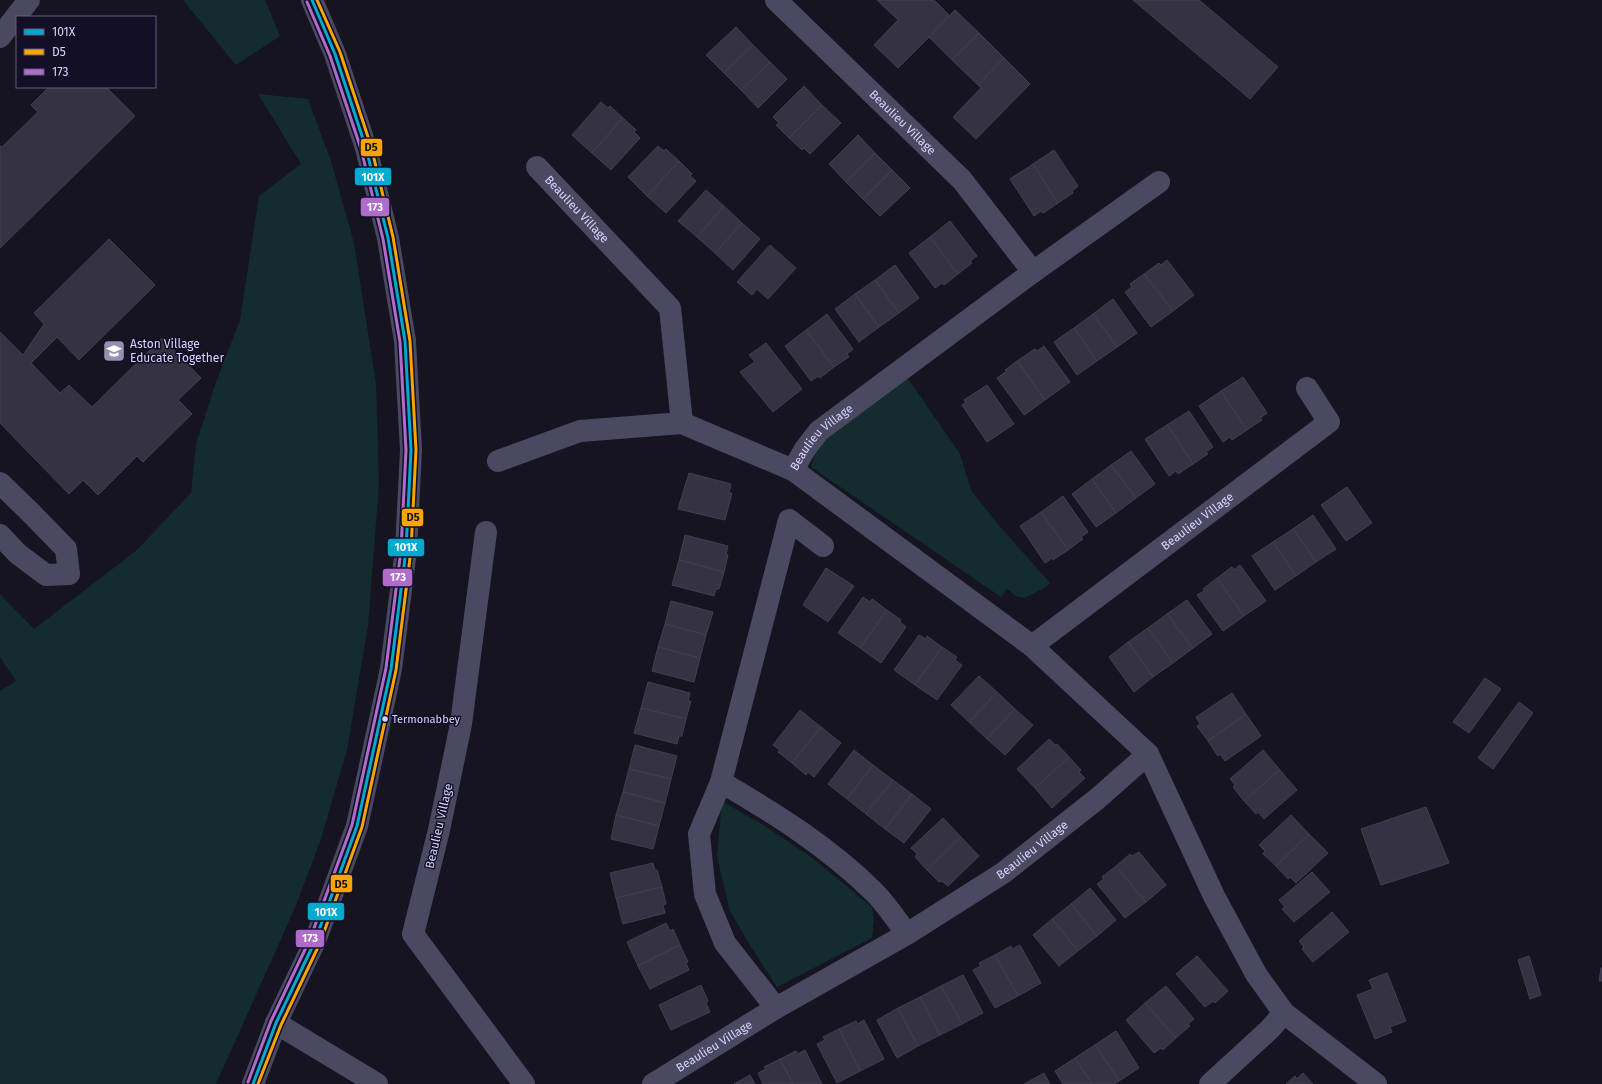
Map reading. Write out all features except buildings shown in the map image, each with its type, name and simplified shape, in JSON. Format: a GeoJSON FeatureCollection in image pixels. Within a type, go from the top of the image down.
{"type":"FeatureCollection","features":[{"type":"Feature","properties":{"kind":"street"},"geometry":{"type":"LineString","coordinates":[[16,16],[29,0]]}},
{"type":"Feature","properties":{"kind":"street"},"geometry":{"type":"LineString","coordinates":[[253,1084],[276,1023],[315,941],[357,826],[391,669],[406,550],[411,450],[405,341],[388,238],[363,141],[335,54],[312,0]]}},
{"type":"Feature","properties":{"kind":"street","name":"Beaulieu Village"},"geometry":{"type":"LineString","coordinates":[[776,0],[962,180],[1033,272]]}},
{"type":"Feature","properties":{"kind":"street"},"geometry":{"type":"LineString","coordinates":[[0,37],[16,17]]}},
{"type":"Feature","properties":{"kind":"street","name":"Beaulieu Village"},"geometry":{"type":"LineString","coordinates":[[537,166],[670,308],[682,423]]}},
{"type":"Feature","properties":{"kind":"street","name":"Beaulieu Village"},"geometry":{"type":"LineString","coordinates":[[1159,182],[1033,272],[819,431],[805,449],[793,470],[1032,646],[1148,754],[1214,896],[1256,974],[1284,1013],[1376,1084]]}},
{"type":"Feature","properties":{"kind":"street","name":"Beaulieu Village"},"geometry":{"type":"LineString","coordinates":[[1032,646],[1329,422],[1307,388]]}},
{"type":"Feature","properties":{"kind":"street"},"geometry":{"type":"LineString","coordinates":[[498,461],[580,431],[682,423],[793,470]]}},
{"type":"Feature","properties":{"kind":"street"},"geometry":{"type":"LineString","coordinates":[[0,483],[66,549],[69,574],[46,575],[18,554],[0,536]]}},
{"type":"Feature","properties":{"kind":"street"},"geometry":{"type":"LineString","coordinates":[[776,1008],[725,943],[705,894],[699,834],[721,782],[790,520],[823,546]]}},
{"type":"Feature","properties":{"kind":"street","name":"Beaulieu Village"},"geometry":{"type":"LineString","coordinates":[[486,532],[461,724],[439,830],[413,934],[524,1084]]}},
{"type":"Feature","properties":{"kind":"street","name":"Beaulieu Village"},"geometry":{"type":"LineString","coordinates":[[653,1084],[776,1008],[907,934],[1003,873],[1097,799],[1148,754]]}},
{"type":"Feature","properties":{"kind":"street"},"geometry":{"type":"LineString","coordinates":[[721,782],[775,814],[830,854],[876,894],[907,934]]}},
{"type":"Feature","properties":{"kind":"street"},"geometry":{"type":"LineString","coordinates":[[1210,1084],[1270,1029],[1284,1013]]}},
{"type":"Feature","properties":{"kind":"street"},"geometry":{"type":"LineString","coordinates":[[276,1023],[377,1084]]}},
{"type":"Feature","properties":{"kind":"green space"},"geometry":{"type":"Polygon","coordinates":[[[183,0],[265,0],[280,36],[236,65],[183,0]]]}},
{"type":"Feature","properties":{"kind":"green space"},"geometry":{"type":"Polygon","coordinates":[[[258,94],[308,99],[331,161],[354,243],[376,384],[379,484],[368,626],[347,750],[320,842],[294,910],[216,1084],[0,1084],[0,691],[16,681],[0,657],[0,594],[34,629],[137,550],[191,493],[196,444],[216,382],[240,320],[259,196],[301,164],[258,94]]]}},
{"type":"Feature","properties":{"kind":"green space"},"geometry":{"type":"Polygon","coordinates":[[[907,377],[960,454],[971,490],[996,522],[1050,583],[1046,587],[1025,598],[1016,596],[1007,589],[1001,597],[811,467],[818,442],[907,377]]]}},
{"type":"Feature","properties":{"kind":"green space"},"geometry":{"type":"Polygon","coordinates":[[[722,801],[765,826],[811,857],[872,907],[874,920],[872,938],[777,987],[730,911],[717,857],[722,801]]]}},
{"type":"Feature","properties":{"kind":"transit line","name":"101X"},"geometry":{"type":"LineString","coordinates":[[253,1084],[276,1023],[315,941],[357,826],[391,669],[406,550],[411,450],[405,341],[388,238],[366,148],[335,54],[312,0]]}},
{"type":"Feature","properties":{"kind":"transit line","name":"D5"},"geometry":{"type":"LineString","coordinates":[[258,1084],[281,1025],[320,943],[362,827],[396,670],[411,550],[416,450],[410,341],[393,237],[371,146],[340,52],[317,0]]}},
{"type":"Feature","properties":{"kind":"transit line","name":"173"},"geometry":{"type":"LineString","coordinates":[[248,1082],[271,1021],[310,939],[352,825],[386,668],[401,550],[406,450],[400,342],[383,239],[361,149],[330,56],[307,2]]}},
{"type":"Feature","properties":{"kind":"place","name":"Aston Village Educate Together"},"geometry":{"type":"Point","coordinates":[114,351]}},
{"type":"Feature","properties":{"kind":"place","name":"Termonabbey"},"geometry":{"type":"Point","coordinates":[385,719]}}]}
